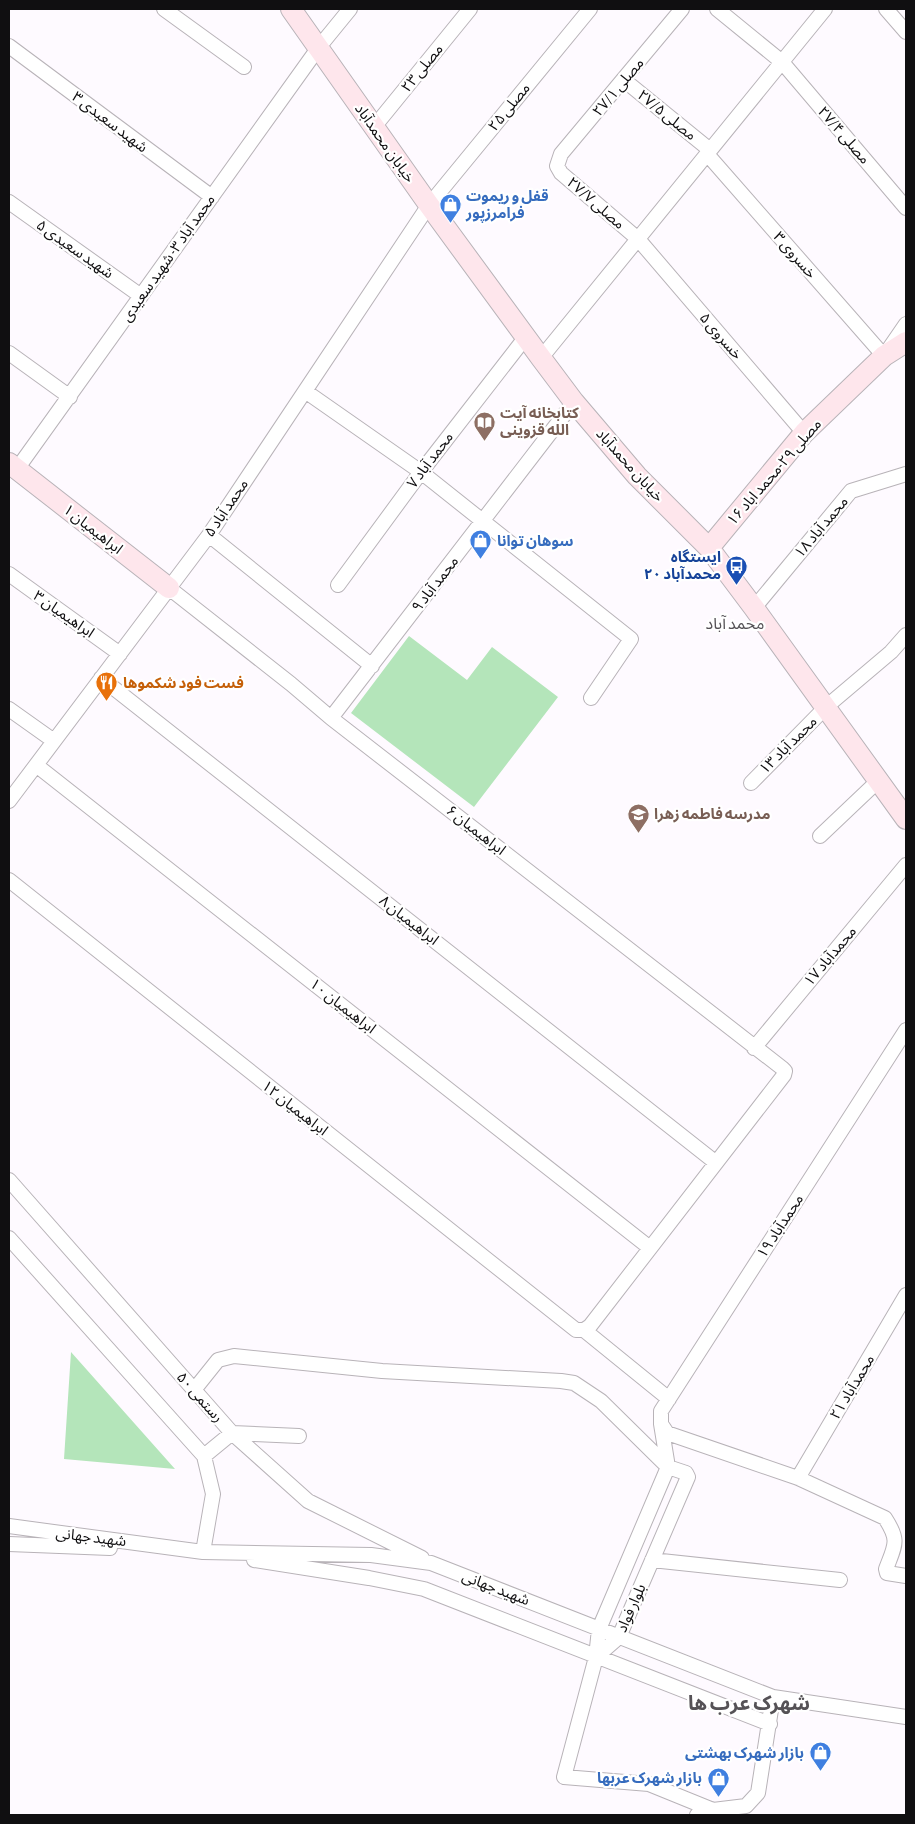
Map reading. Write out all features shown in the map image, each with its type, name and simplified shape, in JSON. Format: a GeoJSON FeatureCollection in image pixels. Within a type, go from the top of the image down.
{"type":"FeatureCollection","features":[{"type":"Feature","properties":{"kind":"street"},"geometry":{"type":"LineString","coordinates":[[164,9],[244,67]]}},
{"type":"Feature","properties":{"kind":"street","name":"خیابان محمدآباد"},"geometry":{"type":"LineString","coordinates":[[291,9],[525,338],[574,402],[637,476],[709,548],[906,819]]}},
{"type":"Feature","properties":{"kind":"street","name":"محمد آباد ۳- شهید سعیدی"},"geometry":{"type":"LineString","coordinates":[[13,466],[70,396],[319,47],[350,9]]}},
{"type":"Feature","properties":{"kind":"street","name":"مصلی ۲۳"},"geometry":{"type":"LineString","coordinates":[[374,127],[470,9]]}},
{"type":"Feature","properties":{"kind":"street","name":"مصلی ۲۵"},"geometry":{"type":"LineString","coordinates":[[429,205],[590,9]]}},
{"type":"Feature","properties":{"kind":"street","name":"مصلی ۲۷/۱"},"geometry":{"type":"LineString","coordinates":[[557,166],[561,154],[682,9]]}},
{"type":"Feature","properties":{"kind":"street","name":"مصلی ۲۷/۴"},"geometry":{"type":"LineString","coordinates":[[717,9],[782,62],[906,208]]}},
{"type":"Feature","properties":{"kind":"street"},"geometry":{"type":"LineString","coordinates":[[541,358],[825,9]]}},
{"type":"Feature","properties":{"kind":"street"},"geometry":{"type":"LineString","coordinates":[[886,9],[906,32]]}},
{"type":"Feature","properties":{"kind":"street","name":"شهید سعیدی ۳"},"geometry":{"type":"LineString","coordinates":[[9,46],[212,197]]}},
{"type":"Feature","properties":{"kind":"street","name":"مصلی ۲۷/۵"},"geometry":{"type":"LineString","coordinates":[[624,80],[709,152]]}},
{"type":"Feature","properties":{"kind":"street","name":"خسروی ۳"},"geometry":{"type":"LineString","coordinates":[[709,152],[884,356]]}},
{"type":"Feature","properties":{"kind":"street","name":"مصلی ۲۷/۷"},"geometry":{"type":"LineString","coordinates":[[557,166],[561,173],[638,239]]}},
{"type":"Feature","properties":{"kind":"street","name":"شهید سعیدی ۵"},"geometry":{"type":"LineString","coordinates":[[9,202],[141,296]]}},
{"type":"Feature","properties":{"kind":"street","name":"محمد آباد ۵"},"geometry":{"type":"LineString","coordinates":[[9,801],[209,535],[429,205]]}},
{"type":"Feature","properties":{"kind":"street","name":"خسروی ۵"},"geometry":{"type":"LineString","coordinates":[[638,239],[804,433]]}},
{"type":"Feature","properties":{"kind":"street"},"geometry":{"type":"LineString","coordinates":[[884,356],[906,324]]}},
{"type":"Feature","properties":{"kind":"street","name":"محمد آباد ۷"},"geometry":{"type":"LineString","coordinates":[[338,585],[421,472],[525,338]]}},
{"type":"Feature","properties":{"kind":"street","name":"مصلی ۲۹-محمد اباد ۱۶"},"geometry":{"type":"LineString","coordinates":[[709,548],[804,433],[884,356],[906,342]]}},
{"type":"Feature","properties":{"kind":"street"},"geometry":{"type":"LineString","coordinates":[[9,353],[70,396]]}},
{"type":"Feature","properties":{"kind":"street"},"geometry":{"type":"LineString","coordinates":[[305,391],[421,472],[631,639],[591,698]]}},
{"type":"Feature","properties":{"kind":"street","name":"محمد آباد ۹"},"geometry":{"type":"LineString","coordinates":[[331,718],[574,402]]}},
{"type":"Feature","properties":{"kind":"street","name":"ابراهیمیان ۱"},"geometry":{"type":"LineString","coordinates":[[13,466],[169,588]]}},
{"type":"Feature","properties":{"kind":"street","name":"محمد آباد ۱۸"},"geometry":{"type":"LineString","coordinates":[[754,608],[852,491],[906,474]]}},
{"type":"Feature","properties":{"kind":"street"},"geometry":{"type":"LineString","coordinates":[[209,535],[372,666]]}},
{"type":"Feature","properties":{"kind":"street","name":"ابراهیمیان ۳"},"geometry":{"type":"LineString","coordinates":[[9,574],[120,654]]}},
{"type":"Feature","properties":{"kind":"street","name":"ابراهیمیان ۶"},"geometry":{"type":"LineString","coordinates":[[169,588],[331,718],[782,1068],[785,1072],[784,1075],[715,1162]]}},
{"type":"Feature","properties":{"kind":"street","name":"محمد آباد ۱۳"},"geometry":{"type":"LineString","coordinates":[[751,783],[826,707],[891,652],[906,635]]}},
{"type":"Feature","properties":{"kind":"street","name":"ابراهیمیان ۸"},"geometry":{"type":"LineString","coordinates":[[101,678],[715,1162]]}},
{"type":"Feature","properties":{"kind":"street"},"geometry":{"type":"LineString","coordinates":[[9,709],[54,741]]}},
{"type":"Feature","properties":{"kind":"street","name":"ابراهیمیان ۱۰"},"geometry":{"type":"LineString","coordinates":[[36,765],[650,1248]]}},
{"type":"Feature","properties":{"kind":"street"},"geometry":{"type":"LineString","coordinates":[[820,836],[879,780]]}},
{"type":"Feature","properties":{"kind":"street","name":"محمدآباد ۱۷"},"geometry":{"type":"LineString","coordinates":[[754,1048],[906,865]]}},
{"type":"Feature","properties":{"kind":"street","name":"ابراهیمیان ۱۲"},"geometry":{"type":"LineString","coordinates":[[9,880],[576,1330],[584,1330],[669,1399]]}},
{"type":"Feature","properties":{"kind":"street","name":"محمدآباد ۱۹"},"geometry":{"type":"LineString","coordinates":[[661,1424],[662,1411],[669,1399],[906,1030]]}},
{"type":"Feature","properties":{"kind":"street"},"geometry":{"type":"LineString","coordinates":[[584,1330],[590,1326],[715,1162]]}},
{"type":"Feature","properties":{"kind":"street","name":"رستمی ۵۰"},"geometry":{"type":"LineString","coordinates":[[9,1180],[232,1433],[308,1501],[431,1563]]}},
{"type":"Feature","properties":{"kind":"street"},"geometry":{"type":"LineString","coordinates":[[9,1238],[204,1456],[213,1494],[203,1552]]}},
{"type":"Feature","properties":{"kind":"street","name":"محمدآباد ۲۱"},"geometry":{"type":"LineString","coordinates":[[798,1478],[906,1296]]}},
{"type":"Feature","properties":{"kind":"street"},"geometry":{"type":"LineString","coordinates":[[194,1390],[218,1360],[234,1356],[382,1371],[561,1380],[574,1383],[601,1400],[668,1467]]}},
{"type":"Feature","properties":{"kind":"street"},"geometry":{"type":"LineString","coordinates":[[661,1424],[668,1467]]}},
{"type":"Feature","properties":{"kind":"street"},"geometry":{"type":"LineString","coordinates":[[661,1424],[667,1433],[798,1478],[885,1518],[896,1544],[886,1569],[887,1573],[906,1576]]}},
{"type":"Feature","properties":{"kind":"street"},"geometry":{"type":"LineString","coordinates":[[204,1456],[232,1433],[299,1436]]}},
{"type":"Feature","properties":{"kind":"street","name":"بلوار فواد"},"geometry":{"type":"LineString","coordinates":[[668,1467],[688,1475],[619,1637],[596,1657],[599,1628],[668,1467]]}},
{"type":"Feature","properties":{"kind":"street","name":"شهید جهانی"},"geometry":{"type":"LineString","coordinates":[[9,1526],[203,1552],[369,1578],[424,1589],[770,1724]]}},
{"type":"Feature","properties":{"kind":"street","name":"شهید جهانی"},"geometry":{"type":"LineString","coordinates":[[9,1544],[203,1552],[372,1555],[431,1563],[773,1697],[906,1717]]}},
{"type":"Feature","properties":{"kind":"street"},"geometry":{"type":"LineString","coordinates":[[652,1560],[840,1580]]}},
{"type":"Feature","properties":{"kind":"street"},"geometry":{"type":"LineString","coordinates":[[596,1657],[564,1777],[649,1784],[713,1810]]}},
{"type":"Feature","properties":{"kind":"street"},"geometry":{"type":"LineString","coordinates":[[697,1815],[713,1810],[746,1806],[758,1793],[773,1697]]}},
{"type":"Feature","properties":{"kind":"green space"},"geometry":{"type":"Polygon","coordinates":[[[409,636],[467,680],[492,647],[558,697],[474,807],[351,713],[409,636]]]}},
{"type":"Feature","properties":{"kind":"green space"},"geometry":{"type":"Polygon","coordinates":[[[71,1352],[175,1469],[64,1459],[71,1352]]]}},
{"type":"Feature","properties":{"kind":"place","name":"قفل و ریموت فرامرزپور"},"geometry":{"type":"Point","coordinates":[450,224]}},
{"type":"Feature","properties":{"kind":"place","name":"کتابخانه آیت الله قزوینی"},"geometry":{"type":"Point","coordinates":[484,441]}},
{"type":"Feature","properties":{"kind":"place","name":"سوهان توانا"},"geometry":{"type":"Point","coordinates":[481,560]}},
{"type":"Feature","properties":{"kind":"place","name":"ایستگاه محمدآباد ۲۰"},"geometry":{"type":"Point","coordinates":[737,585]}},
{"type":"Feature","properties":{"kind":"place","name":"فست فود شکموها"},"geometry":{"type":"Point","coordinates":[107,702]}},
{"type":"Feature","properties":{"kind":"place","name":"مدرسه فاطمه زهرا"},"geometry":{"type":"Point","coordinates":[638,833]}},
{"type":"Feature","properties":{"kind":"place","name":"بازار شهرک بهشتی"},"geometry":{"type":"Point","coordinates":[820,1772]}},
{"type":"Feature","properties":{"kind":"place","name":"بازار شهرک عربها"},"geometry":{"type":"Point","coordinates":[718,1797]}},
{"type":"Feature","properties":{"kind":"district","name":"محمد آباد"},"geometry":{"type":"Point","coordinates":[735,623]}},
{"type":"Feature","properties":{"kind":"district","name":"شهرک عرب ها"},"geometry":{"type":"Point","coordinates":[749,1703]}}]}
